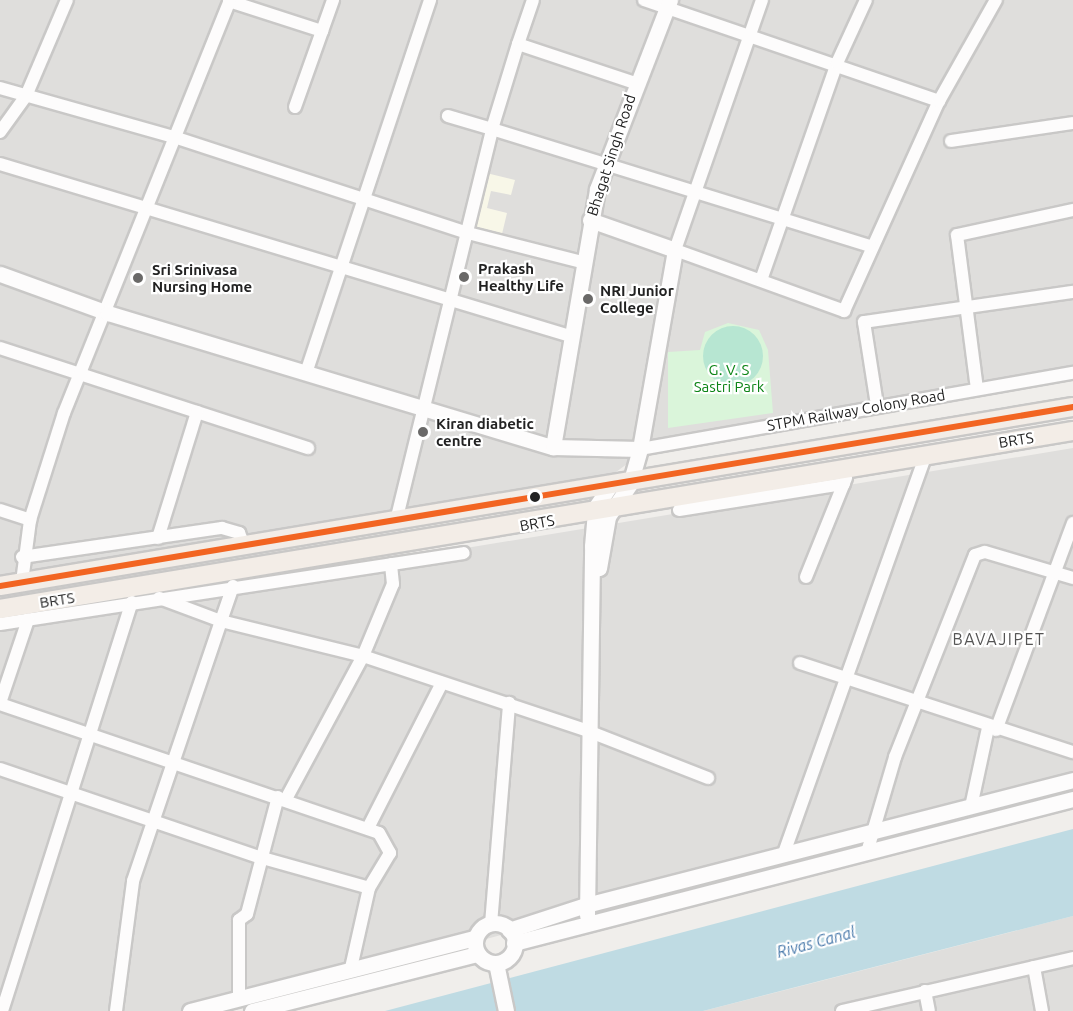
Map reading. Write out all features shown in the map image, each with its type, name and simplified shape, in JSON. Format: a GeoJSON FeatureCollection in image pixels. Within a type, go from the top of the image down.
{"type":"FeatureCollection","features":[{"type":"Feature","properties":{"kind":"main road"},"geometry":{"type":"LineString","coordinates":[[0,586],[245,547],[612,483],[1073,407]]}},
{"type":"Feature","properties":{"kind":"main road","name":"BRTS"},"geometry":{"type":"LineString","coordinates":[[0,609],[603,511],[852,465],[1073,431]]}},
{"type":"Feature","properties":{"kind":"street"},"geometry":{"type":"LineString","coordinates":[[0,132],[26,96],[67,0]]}},
{"type":"Feature","properties":{"kind":"street"},"geometry":{"type":"LineString","coordinates":[[295,107],[333,0]]}},
{"type":"Feature","properties":{"kind":"street"},"geometry":{"type":"LineString","coordinates":[[306,373],[430,0]]}},
{"type":"Feature","properties":{"kind":"street"},"geometry":{"type":"LineString","coordinates":[[396,521],[446,300],[492,129],[533,0]]}},
{"type":"Feature","properties":{"kind":"street"},"geometry":{"type":"LineString","coordinates":[[644,0],[668,4],[939,101]]}},
{"type":"Feature","properties":{"kind":"street"},"geometry":{"type":"LineString","coordinates":[[603,511],[632,480],[640,449],[675,250],[693,189],[762,0]]}},
{"type":"Feature","properties":{"kind":"street"},"geometry":{"type":"LineString","coordinates":[[761,280],[837,63],[866,0]]}},
{"type":"Feature","properties":{"kind":"street"},"geometry":{"type":"LineString","coordinates":[[590,220],[844,311],[870,246],[939,101],[996,0]]}},
{"type":"Feature","properties":{"kind":"street"},"geometry":{"type":"LineString","coordinates":[[22,582],[22,556],[30,520],[80,374],[108,313],[147,207],[177,138],[229,1],[322,31]]}},
{"type":"Feature","properties":{"kind":"street","name":"Bhagat Singh Road"},"geometry":{"type":"LineString","coordinates":[[553,447],[590,220],[606,161],[668,4]]}},
{"type":"Feature","properties":{"kind":"street"},"geometry":{"type":"LineString","coordinates":[[518,44],[635,83]]}},
{"type":"Feature","properties":{"kind":"street"},"geometry":{"type":"LineString","coordinates":[[0,88],[177,138],[464,232],[582,262]]}},
{"type":"Feature","properties":{"kind":"street"},"geometry":{"type":"LineString","coordinates":[[448,116],[606,161],[870,246]]}},
{"type":"Feature","properties":{"kind":"street"},"geometry":{"type":"LineString","coordinates":[[951,141],[1073,123]]}},
{"type":"Feature","properties":{"kind":"street"},"geometry":{"type":"LineString","coordinates":[[0,164],[570,336]]}},
{"type":"Feature","properties":{"kind":"street"},"geometry":{"type":"LineString","coordinates":[[977,389],[957,235],[1073,210]]}},
{"type":"Feature","properties":{"kind":"street"},"geometry":{"type":"LineString","coordinates":[[0,274],[108,313],[553,447],[640,449]]}},
{"type":"Feature","properties":{"kind":"street"},"geometry":{"type":"LineString","coordinates":[[877,405],[864,321],[966,310],[1073,292]]}},
{"type":"Feature","properties":{"kind":"street"},"geometry":{"type":"LineString","coordinates":[[0,348],[308,448]]}},
{"type":"Feature","properties":{"kind":"street","name":"STPM Railway Colony Road"},"geometry":{"type":"LineString","coordinates":[[640,449],[877,405],[1073,373]]}},
{"type":"Feature","properties":{"kind":"street"},"geometry":{"type":"LineString","coordinates":[[158,538],[197,412]]}},
{"type":"Feature","properties":{"kind":"street"},"geometry":{"type":"LineString","coordinates":[[784,853],[843,678],[926,454]]}},
{"type":"Feature","properties":{"kind":"street"},"geometry":{"type":"LineString","coordinates":[[806,577],[852,465]]}},
{"type":"Feature","properties":{"kind":"street"},"geometry":{"type":"LineString","coordinates":[[587,913],[588,731],[595,586],[603,511],[612,483]]}},
{"type":"Feature","properties":{"kind":"street"},"geometry":{"type":"LineString","coordinates":[[680,510],[844,484]]}},
{"type":"Feature","properties":{"kind":"street"},"geometry":{"type":"LineString","coordinates":[[0,510],[30,520]]}},
{"type":"Feature","properties":{"kind":"street"},"geometry":{"type":"LineString","coordinates":[[970,807],[992,729],[1073,523]]}},
{"type":"Feature","properties":{"kind":"street"},"geometry":{"type":"LineString","coordinates":[[22,556],[222,528],[239,534],[245,547]]}},
{"type":"Feature","properties":{"kind":"street"},"geometry":{"type":"LineString","coordinates":[[868,849],[915,704],[975,555],[985,552],[1073,578]]}},
{"type":"Feature","properties":{"kind":"street"},"geometry":{"type":"LineString","coordinates":[[0,624],[233,586],[464,553]]}},
{"type":"Feature","properties":{"kind":"street"},"geometry":{"type":"LineString","coordinates":[[239,998],[239,920],[247,914],[259,857],[282,798],[363,656],[393,584],[391,564]]}},
{"type":"Feature","properties":{"kind":"street"},"geometry":{"type":"LineString","coordinates":[[116,1011],[133,880],[156,823],[233,586]]}},
{"type":"Feature","properties":{"kind":"street"},"geometry":{"type":"LineString","coordinates":[[159,598],[221,621],[363,656],[509,703],[708,778]]}},
{"type":"Feature","properties":{"kind":"street"},"geometry":{"type":"LineString","coordinates":[[2,1011],[5,981],[132,602]]}},
{"type":"Feature","properties":{"kind":"street"},"geometry":{"type":"LineString","coordinates":[[28,620],[0,703],[368,828],[388,843],[390,853],[369,888],[351,968]]}},
{"type":"Feature","properties":{"kind":"street"},"geometry":{"type":"LineString","coordinates":[[800,663],[915,704],[1073,752]]}},
{"type":"Feature","properties":{"kind":"street"},"geometry":{"type":"LineString","coordinates":[[368,828],[442,683]]}},
{"type":"Feature","properties":{"kind":"street"},"geometry":{"type":"LineString","coordinates":[[190,1011],[475,938],[491,924],[509,703]]}},
{"type":"Feature","properties":{"kind":"street"},"geometry":{"type":"LineString","coordinates":[[0,769],[259,857],[369,888]]}},
{"type":"Feature","properties":{"kind":"street"},"geometry":{"type":"LineString","coordinates":[[491,924],[512,936],[784,853],[1073,780]]}},
{"type":"Feature","properties":{"kind":"street"},"geometry":{"type":"LineString","coordinates":[[587,913],[868,849],[1073,798]]}},
{"type":"Feature","properties":{"kind":"street"},"geometry":{"type":"LineString","coordinates":[[496,963],[511,954],[512,936]]}},
{"type":"Feature","properties":{"kind":"street"},"geometry":{"type":"LineString","coordinates":[[475,938],[478,954]]}},
{"type":"Feature","properties":{"kind":"street"},"geometry":{"type":"LineString","coordinates":[[252,1011],[478,954],[496,963]]}},
{"type":"Feature","properties":{"kind":"street"},"geometry":{"type":"LineString","coordinates":[[849,1010],[1073,958]]}},
{"type":"Feature","properties":{"kind":"street"},"geometry":{"type":"LineString","coordinates":[[496,963],[497,979],[507,1011]]}},
{"type":"Feature","properties":{"kind":"street"},"geometry":{"type":"LineString","coordinates":[[1034,966],[1042,1011]]}},
{"type":"Feature","properties":{"kind":"street"},"geometry":{"type":"LineString","coordinates":[[925,991],[929,1011]]}},
{"type":"Feature","properties":{"kind":"shaded area"},"geometry":{"type":"Polygon","coordinates":[[[0,0],[1073,0],[1073,365],[664,437],[605,480],[0,578],[0,0]]]}},
{"type":"Feature","properties":{"kind":"shaded area"},"geometry":{"type":"Polygon","coordinates":[[[478,171],[515,180],[511,195],[491,191],[487,208],[507,213],[502,234],[465,225],[478,171]]]}},
{"type":"Feature","properties":{"kind":"shaded area"},"geometry":{"type":"Polygon","coordinates":[[[1073,448],[1073,778],[224,1011],[0,1011],[0,625],[1073,448]]]}},
{"type":"Feature","properties":{"kind":"shaded area"},"geometry":{"type":"Polygon","coordinates":[[[1073,916],[1073,1011],[703,1011],[817,982],[1073,916]]]}},
{"type":"Feature","properties":{"kind":"green space","name":"G. V. S Sastri Park"},"geometry":{"type":"Polygon","coordinates":[[[728,323],[759,330],[768,350],[773,413],[668,428],[668,352],[700,350],[705,332],[728,323]]]}},
{"type":"Feature","properties":{"kind":"green space"},"geometry":{"type":"Polygon","coordinates":[[[733,326],[750,331],[758,339],[763,356],[758,373],[750,381],[733,386],[716,381],[708,373],[703,356],[708,339],[716,331],[733,326]]]}},
{"type":"Feature","properties":{"kind":"water","name":"Rivas Canal"},"geometry":{"type":"Polygon","coordinates":[[[1073,829],[1073,916],[703,1011],[385,1011],[1073,829]]]}},
{"type":"Feature","properties":{"kind":"transit line"},"geometry":{"type":"LineString","coordinates":[[0,586],[1073,407]]}},
{"type":"Feature","properties":{"kind":"place","name":"Prakash Healthy Life"},"geometry":{"type":"Point","coordinates":[464,277]}},
{"type":"Feature","properties":{"kind":"place","name":"Sri Srinivasa Nursing Home"},"geometry":{"type":"Point","coordinates":[138,278]}},
{"type":"Feature","properties":{"kind":"place","name":"NRI Junior College"},"geometry":{"type":"Point","coordinates":[588,299]}},
{"type":"Feature","properties":{"kind":"place","name":"Kiran diabetic centre"},"geometry":{"type":"Point","coordinates":[423,432]}},
{"type":"Feature","properties":{"kind":"district","name":"BAVAJIPET"},"geometry":{"type":"Point","coordinates":[999,639]}}]}
